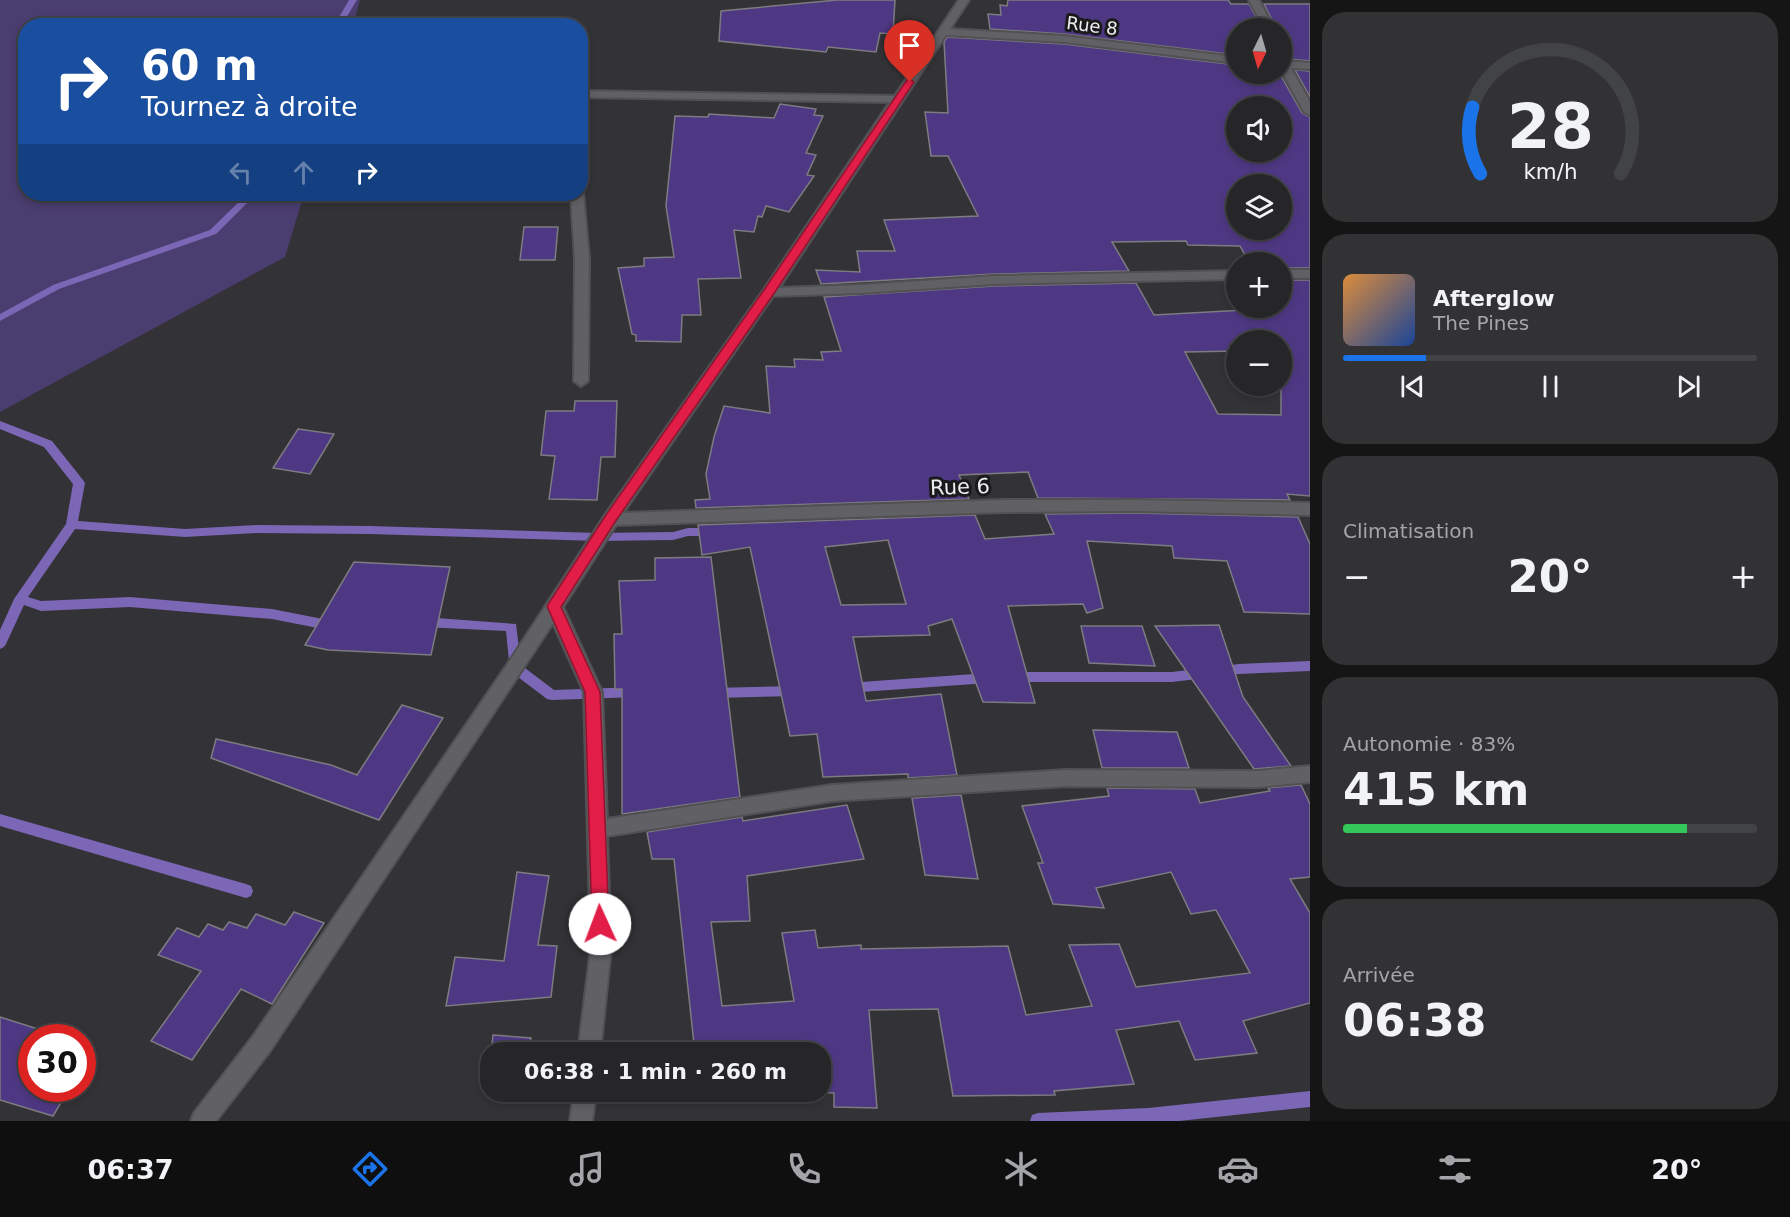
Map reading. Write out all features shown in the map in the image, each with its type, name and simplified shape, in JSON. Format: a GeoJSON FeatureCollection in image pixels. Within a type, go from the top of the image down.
{"type":"FeatureCollection","features":[{"type":"Feature","properties":{"kind":"street"},"geometry":{"type":"LineString","coordinates":[[202,1121],[262,1043],[610,519],[769,292],[964,0]]}},
{"type":"Feature","properties":{"kind":"street"},"geometry":{"type":"LineString","coordinates":[[1257,0],[1265,18]]}},
{"type":"Feature","properties":{"kind":"street","name":"Rue 8"},"geometry":{"type":"LineString","coordinates":[[943,32],[1064,39],[1226,59]]}},
{"type":"Feature","properties":{"kind":"street"},"geometry":{"type":"LineString","coordinates":[[1292,64],[1310,66]]}},
{"type":"Feature","properties":{"kind":"street"},"geometry":{"type":"LineString","coordinates":[[1292,80],[1310,112]]}},
{"type":"Feature","properties":{"kind":"street"},"geometry":{"type":"LineString","coordinates":[[588,94],[899,99]]}},
{"type":"Feature","properties":{"kind":"street"},"geometry":{"type":"LineString","coordinates":[[578,201],[582,259],[581,381]]}},
{"type":"Feature","properties":{"kind":"street"},"geometry":{"type":"LineString","coordinates":[[1292,274],[1310,274]]}},
{"type":"Feature","properties":{"kind":"street"},"geometry":{"type":"LineString","coordinates":[[769,292],[862,289],[1006,279],[1226,275]]}},
{"type":"Feature","properties":{"kind":"street","name":"Rue 6"},"geometry":{"type":"LineString","coordinates":[[610,519],[705,519],[960,507],[1215,505],[1310,509]]}},
{"type":"Feature","properties":{"kind":"street"},"geometry":{"type":"LineString","coordinates":[[554,606],[593,692],[601,948],[590,1042]]}},
{"type":"Feature","properties":{"kind":"street"},"geometry":{"type":"LineString","coordinates":[[596,830],[832,794],[1066,778],[1258,779],[1310,774]]}},
{"type":"Feature","properties":{"kind":"street"},"geometry":{"type":"LineString","coordinates":[[581,1121],[584,1102]]}},
{"type":"Feature","properties":{"kind":"shaded area"},"geometry":{"type":"Polygon","coordinates":[[[0,0],[360,0],[355,18],[18,18],[18,201],[302,201],[285,257],[0,412],[0,0]]]}},
{"type":"Feature","properties":{"kind":"building"},"geometry":{"type":"Polygon","coordinates":[[[837,0],[895,0],[893,34],[880,33],[876,52],[828,47],[826,52],[719,41],[721,11],[837,0]]]}},
{"type":"Feature","properties":{"kind":"building"},"geometry":{"type":"Polygon","coordinates":[[[1008,0],[1228,0],[1231,4],[1249,4],[1257,18],[1226,18],[1226,54],[1064,34],[990,29],[988,14],[1001,15],[1000,5],[1007,6],[1008,0]]]}},
{"type":"Feature","properties":{"kind":"building"},"geometry":{"type":"Polygon","coordinates":[[[1264,4],[1310,4],[1310,61],[1292,59],[1292,18],[1271,18],[1264,4]]]}},
{"type":"Feature","properties":{"kind":"building"},"geometry":{"type":"Polygon","coordinates":[[[947,37],[1064,44],[1226,64],[1226,84],[1286,84],[1302,113],[1310,117],[1310,268],[1292,268],[1292,252],[1243,252],[1240,246],[1188,245],[1186,241],[1112,242],[1129,271],[994,274],[821,284],[816,270],[860,272],[857,251],[895,251],[884,220],[978,216],[948,156],[931,156],[925,112],[948,113],[944,42],[947,37]]]}},
{"type":"Feature","properties":{"kind":"building"},"geometry":{"type":"Polygon","coordinates":[[[1295,70],[1310,71],[1310,97],[1295,70]]]}},
{"type":"Feature","properties":{"kind":"building"},"geometry":{"type":"Polygon","coordinates":[[[780,104],[816,109],[814,115],[823,116],[806,153],[816,155],[807,175],[814,176],[789,212],[766,206],[762,217],[758,216],[754,232],[734,230],[741,278],[698,279],[701,315],[682,315],[681,342],[636,341],[636,335],[632,334],[618,268],[644,266],[644,258],[674,257],[666,206],[675,116],[708,117],[709,114],[774,118],[780,104]]]}},
{"type":"Feature","properties":{"kind":"building"},"geometry":{"type":"Polygon","coordinates":[[[524,227],[558,227],[555,260],[520,260],[524,227]]]}},
{"type":"Feature","properties":{"kind":"building"},"geometry":{"type":"Polygon","coordinates":[[[1292,280],[1310,280],[1310,496],[1287,494],[1290,500],[1038,498],[1028,472],[959,475],[969,499],[696,508],[695,500],[710,499],[706,474],[724,406],[770,413],[766,366],[795,367],[794,359],[823,360],[821,352],[841,351],[824,297],[994,286],[1136,283],[1154,315],[1226,311],[1226,318],[1292,318],[1292,280]]]}},
{"type":"Feature","properties":{"kind":"building"},"geometry":{"type":"Polygon","coordinates":[[[575,401],[617,401],[615,457],[601,457],[597,500],[549,499],[555,456],[541,455],[546,411],[574,411],[575,401]]]}},
{"type":"Feature","properties":{"kind":"building"},"geometry":{"type":"Polygon","coordinates":[[[298,429],[334,434],[310,474],[273,468],[298,429]]]}},
{"type":"Feature","properties":{"kind":"building"},"geometry":{"type":"Polygon","coordinates":[[[1135,513],[1298,517],[1310,544],[1310,614],[1244,612],[1227,561],[1174,558],[1172,546],[1087,541],[1103,608],[1087,613],[1083,604],[1008,606],[1035,703],[983,702],[952,619],[928,626],[930,635],[853,637],[866,701],[941,694],[957,775],[908,778],[908,774],[823,777],[817,734],[790,736],[750,547],[702,555],[698,525],[975,515],[985,539],[1054,534],[1045,514],[1135,513]],[[888,540],[825,547],[841,605],[906,604],[888,540]]]}},
{"type":"Feature","properties":{"kind":"building"},"geometry":{"type":"Polygon","coordinates":[[[711,557],[740,797],[622,814],[622,689],[615,689],[614,634],[622,634],[619,581],[655,580],[655,558],[711,557]]]}},
{"type":"Feature","properties":{"kind":"building"},"geometry":{"type":"Polygon","coordinates":[[[354,562],[450,567],[431,655],[328,650],[305,645],[354,562]]]}},
{"type":"Feature","properties":{"kind":"building"},"geometry":{"type":"Polygon","coordinates":[[[1219,625],[1243,697],[1291,766],[1254,769],[1155,626],[1219,625]]]}},
{"type":"Feature","properties":{"kind":"building"},"geometry":{"type":"Polygon","coordinates":[[[1081,626],[1142,626],[1155,666],[1089,663],[1081,626]]]}},
{"type":"Feature","properties":{"kind":"building"},"geometry":{"type":"Polygon","coordinates":[[[402,705],[443,718],[379,820],[211,758],[216,739],[331,765],[357,775],[402,705]]]}},
{"type":"Feature","properties":{"kind":"building"},"geometry":{"type":"Polygon","coordinates":[[[1093,730],[1177,732],[1189,768],[1102,768],[1093,730]]]}},
{"type":"Feature","properties":{"kind":"building"},"geometry":{"type":"Polygon","coordinates":[[[1301,785],[1310,804],[1310,877],[1290,879],[1310,913],[1310,1003],[1243,1021],[1257,1053],[1195,1060],[1179,1021],[1116,1030],[1134,1084],[1054,1091],[1055,1095],[953,1096],[938,1009],[869,1010],[877,1108],[834,1107],[834,1093],[831,1093],[831,1042],[694,1042],[674,859],[652,859],[647,832],[742,817],[743,821],[847,805],[864,859],[747,876],[750,921],[711,922],[722,1006],[794,1001],[782,933],[815,930],[818,948],[861,945],[861,949],[1008,946],[1026,1015],[1092,1006],[1069,945],[1119,944],[1136,987],[1250,973],[1216,910],[1191,914],[1171,872],[1096,888],[1104,908],[1053,904],[1038,863],[1043,863],[1022,806],[1109,796],[1107,788],[1195,789],[1200,803],[1270,791],[1268,788],[1301,785]]]}},
{"type":"Feature","properties":{"kind":"building"},"geometry":{"type":"Polygon","coordinates":[[[961,795],[978,879],[925,875],[912,798],[961,795]]]}},
{"type":"Feature","properties":{"kind":"building"},"geometry":{"type":"Polygon","coordinates":[[[517,872],[549,876],[538,945],[557,946],[551,997],[446,1006],[455,957],[504,961],[517,872]]]}},
{"type":"Feature","properties":{"kind":"building"},"geometry":{"type":"Polygon","coordinates":[[[294,912],[324,923],[272,1004],[241,989],[192,1060],[151,1041],[201,971],[158,955],[177,928],[199,937],[208,924],[223,930],[229,922],[247,928],[256,914],[285,925],[294,912]]]}},
{"type":"Feature","properties":{"kind":"building"},"geometry":{"type":"Polygon","coordinates":[[[0,1017],[22,1024],[18,1024],[18,1102],[61,1102],[53,1116],[0,1100],[0,1017]]]}},
{"type":"Feature","properties":{"kind":"building"},"geometry":{"type":"Polygon","coordinates":[[[493,1035],[531,1038],[530,1042],[492,1042],[493,1035]]]}},
{"type":"Feature","properties":{"kind":"waterway"},"geometry":{"type":"LineString","coordinates":[[342,18],[353,0]]}},
{"type":"Feature","properties":{"kind":"waterway"},"geometry":{"type":"LineString","coordinates":[[0,318],[56,287],[213,232],[245,201]]}},
{"type":"Feature","properties":{"kind":"waterway"},"geometry":{"type":"LineString","coordinates":[[0,425],[48,444],[79,483],[72,525]]}},
{"type":"Feature","properties":{"kind":"waterway"},"geometry":{"type":"LineString","coordinates":[[20,599],[72,525]]}},
{"type":"Feature","properties":{"kind":"waterway"},"geometry":{"type":"LineString","coordinates":[[72,525],[185,533],[257,529],[370,530],[598,537],[673,536],[688,532],[714,532]]}},
{"type":"Feature","properties":{"kind":"waterway"},"geometry":{"type":"LineString","coordinates":[[0,644],[20,599]]}},
{"type":"Feature","properties":{"kind":"waterway"},"geometry":{"type":"LineString","coordinates":[[20,599],[41,606],[130,602],[272,614],[333,626]]}},
{"type":"Feature","properties":{"kind":"waterway"},"geometry":{"type":"LineString","coordinates":[[423,622],[512,627],[515,667],[552,695],[638,692]]}},
{"type":"Feature","properties":{"kind":"waterway"},"geometry":{"type":"LineString","coordinates":[[1012,677],[1172,677],[1239,669],[1310,666]]}},
{"type":"Feature","properties":{"kind":"waterway"},"geometry":{"type":"LineString","coordinates":[[847,688],[988,678]]}},
{"type":"Feature","properties":{"kind":"waterway"},"geometry":{"type":"LineString","coordinates":[[712,693],[797,691]]}},
{"type":"Feature","properties":{"kind":"waterway"},"geometry":{"type":"LineString","coordinates":[[0,820],[246,891]]}},
{"type":"Feature","properties":{"kind":"waterway"},"geometry":{"type":"LineString","coordinates":[[1038,1121],[1148,1116],[1310,1099]]}},
{"type":"Feature","properties":{"kind":"route"},"geometry":{"type":"LineString","coordinates":[[600,924],[593,692],[554,606],[610,519],[769,292],[910,82]]}}]}
